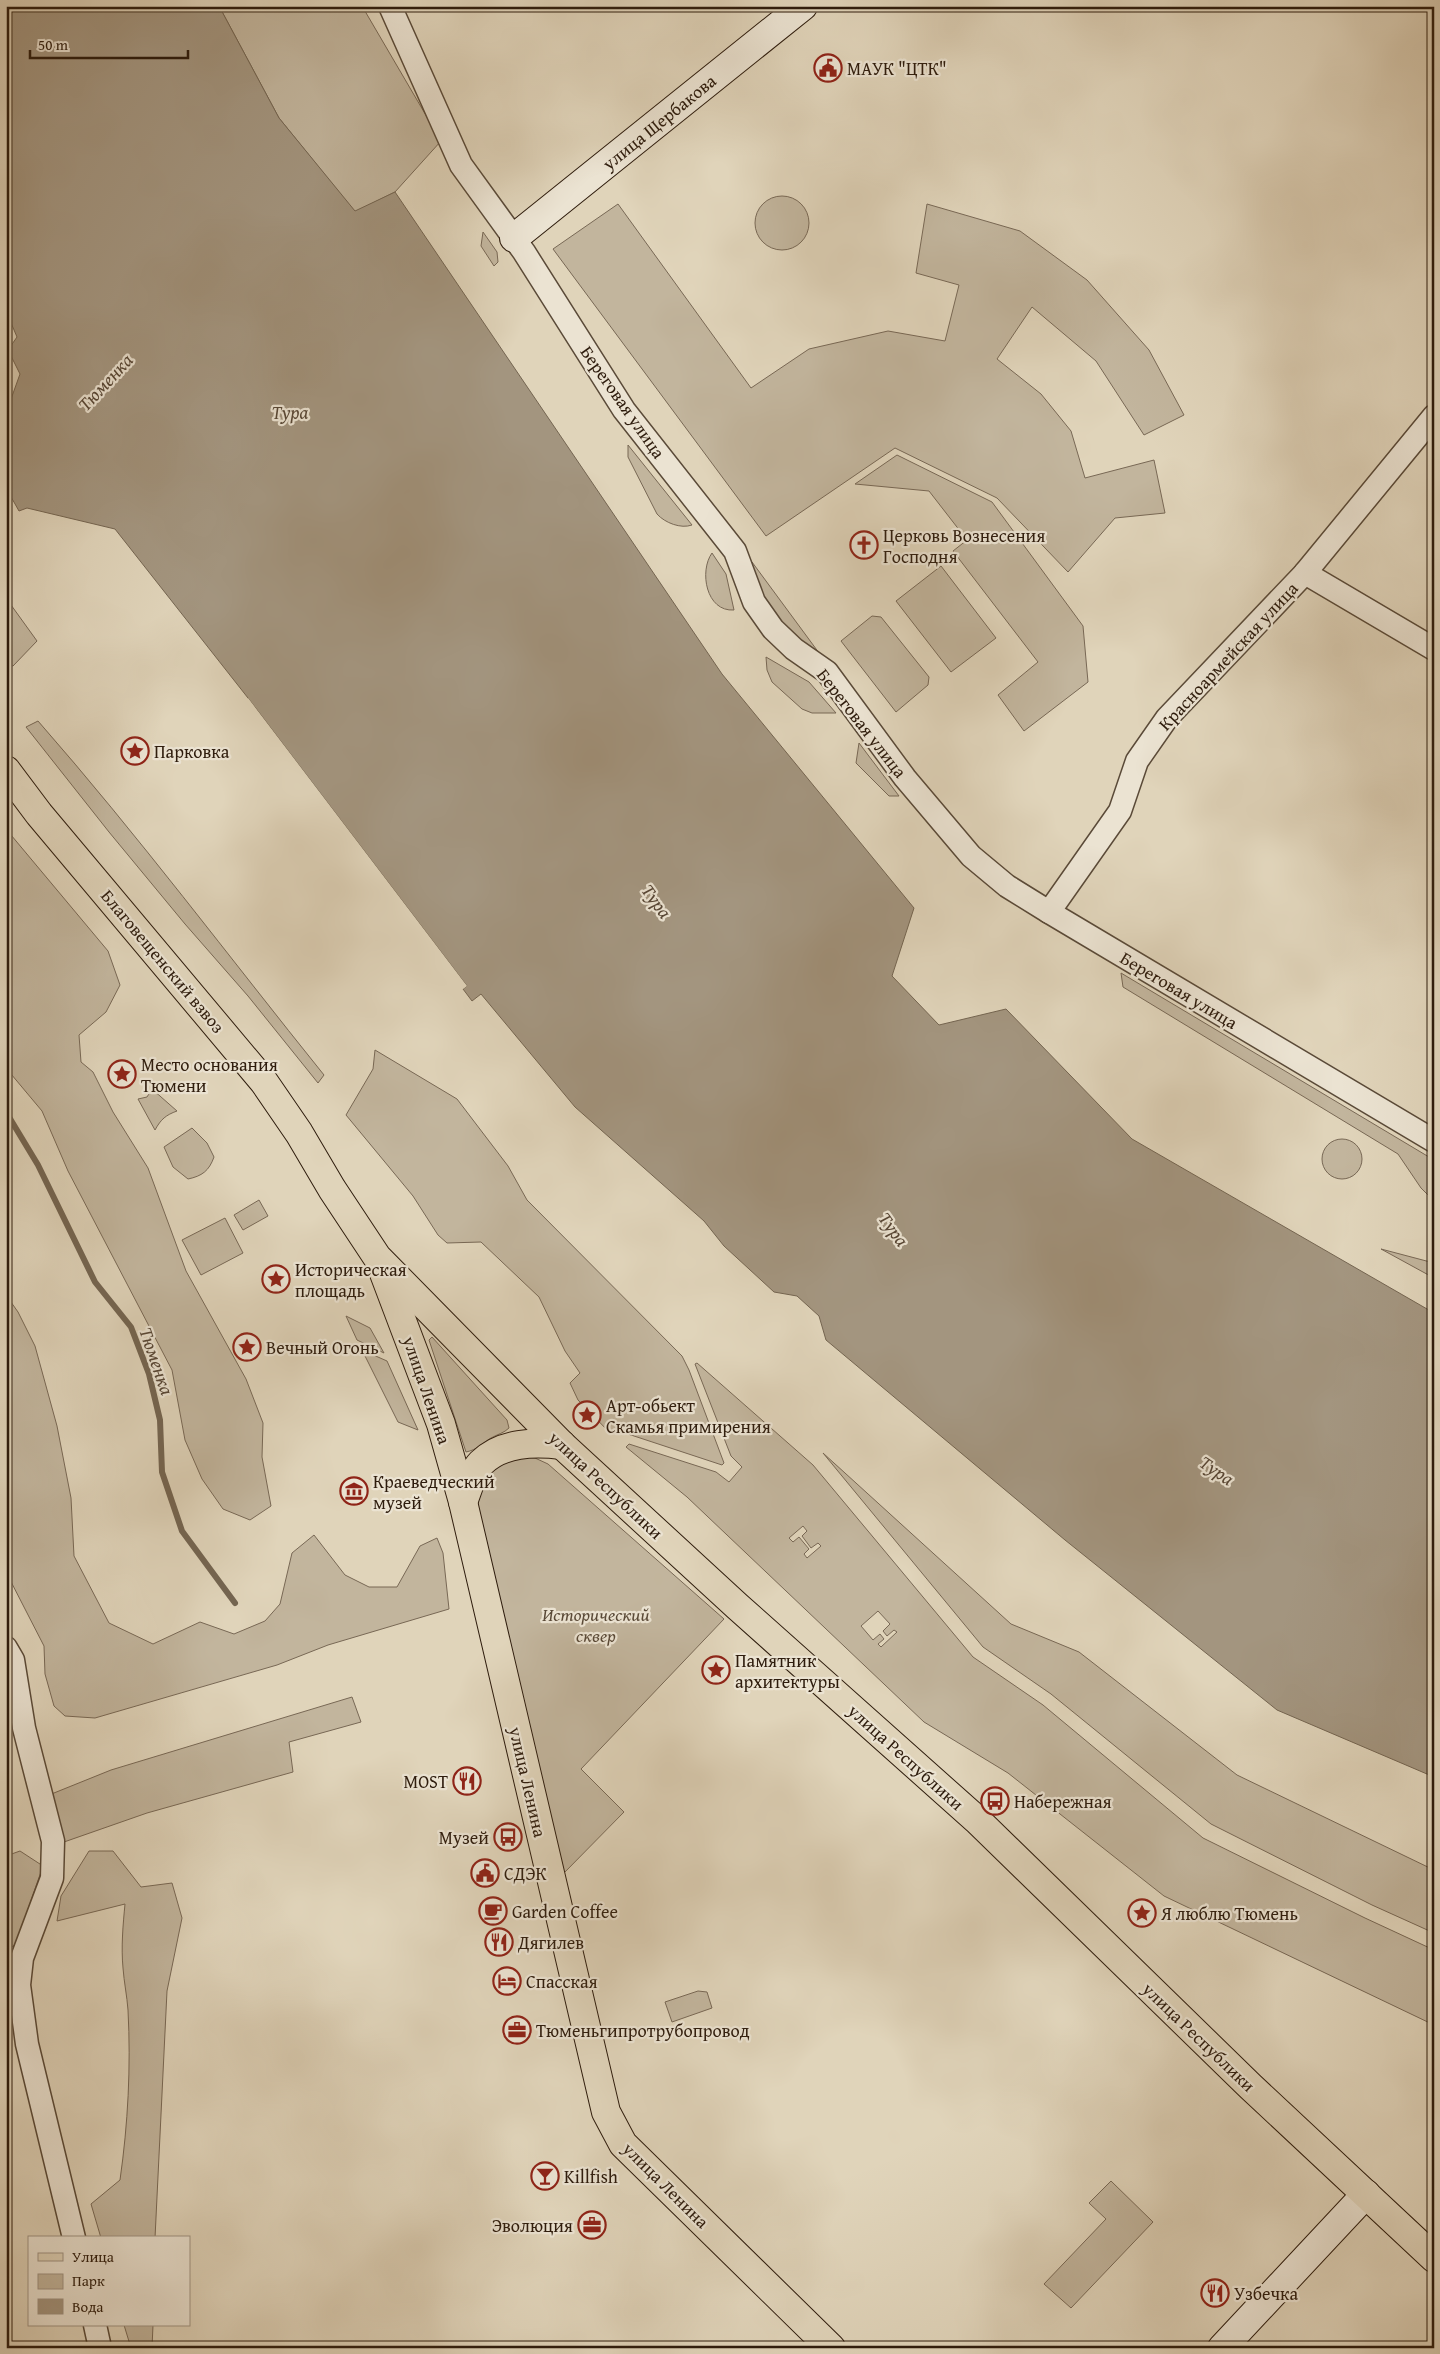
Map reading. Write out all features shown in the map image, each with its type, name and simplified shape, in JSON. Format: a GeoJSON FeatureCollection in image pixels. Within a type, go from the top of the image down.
{"type":"FeatureCollection","features":[{"type":"Feature","properties":{"kind":"main road","name":"Благовещенский взвоз"},"geometry":{"type":"LineString","coordinates":[[6,770],[46,822],[264,1082],[378,1257]]}},
{"type":"Feature","properties":{"kind":"main road","name":"улица Республики"},"geometry":{"type":"LineString","coordinates":[[378,1257],[562,1445],[737,1606],[977,1820],[1250,2086],[1434,2258]]}},
{"type":"Feature","properties":{"kind":"main road","name":"улица Ленина"},"geometry":{"type":"LineString","coordinates":[[378,1257],[440,1424],[463,1502],[606,2112],[623,2144],[831,2348]]}},
{"type":"Feature","properties":{"kind":"main road"},"geometry":{"type":"LineString","coordinates":[[463,1502],[480,1464],[498,1451],[515,1445],[539,1443],[562,1445]]}},
{"type":"Feature","properties":{"kind":"street","name":"Береговая улица"},"geometry":{"type":"LineString","coordinates":[[390,6],[461,165],[514,238],[624,410],[734,551],[754,602],[773,629],[794,649],[827,672],[905,778],[971,856],[1007,886],[1049,912],[1434,1141]]}},
{"type":"Feature","properties":{"kind":"street","name":"улица Щербакова"},"geometry":{"type":"LineString","coordinates":[[514,238],[804,6]]}},
{"type":"Feature","properties":{"kind":"street","name":"Красноармейская улица"},"geometry":{"type":"LineString","coordinates":[[1049,912],[1120,810],[1137,762],[1167,718],[1305,573],[1434,416]]}},
{"type":"Feature","properties":{"kind":"street"},"geometry":{"type":"LineString","coordinates":[[1305,573],[1434,649]]}},
{"type":"Feature","properties":{"kind":"street"},"geometry":{"type":"LineString","coordinates":[[6,1648],[13,1660],[24,1728],[53,1841],[52,1878],[22,1958],[19,1985],[27,2044],[74,2236]]}},
{"type":"Feature","properties":{"kind":"street"},"geometry":{"type":"LineString","coordinates":[[1222,2348],[1366,2194]]}},
{"type":"Feature","properties":{"kind":"street"},"geometry":{"type":"LineString","coordinates":[[95,2326],[100,2348]]}},
{"type":"Feature","properties":{"kind":"green space"},"geometry":{"type":"Polygon","coordinates":[[[219,6],[362,6],[441,141],[395,192],[355,212],[279,118],[219,6]]]}},
{"type":"Feature","properties":{"kind":"green space"},"geometry":{"type":"Polygon","coordinates":[[[777,196],[787,196],[797,200],[805,208],[809,223],[805,238],[797,246],[787,250],[777,250],[767,246],[759,238],[755,228],[755,218],[759,208],[767,200],[777,196]]]}},
{"type":"Feature","properties":{"kind":"green space"},"geometry":{"type":"Polygon","coordinates":[[[618,204],[751,388],[809,349],[888,331],[945,341],[959,285],[916,273],[927,204],[1020,231],[1087,280],[1149,350],[1184,415],[1144,435],[1096,361],[1032,307],[997,359],[1041,394],[1071,431],[1085,478],[1154,460],[1165,513],[1115,518],[1068,572],[997,498],[895,448],[766,536],[553,249],[618,204]]]}},
{"type":"Feature","properties":{"kind":"green space"},"geometry":{"type":"Polygon","coordinates":[[[483,232],[497,252],[498,262],[494,266],[481,246],[483,232]]]}},
{"type":"Feature","properties":{"kind":"green space"},"geometry":{"type":"Polygon","coordinates":[[[628,445],[692,525],[673,524],[657,514],[628,457],[628,445]]]}},
{"type":"Feature","properties":{"kind":"green space"},"geometry":{"type":"Polygon","coordinates":[[[897,455],[992,502],[1083,626],[1088,682],[1024,731],[998,695],[1038,662],[953,551],[967,540],[929,491],[855,484],[897,455]]]}},
{"type":"Feature","properties":{"kind":"green space"},"geometry":{"type":"Polygon","coordinates":[[[712,553],[726,574],[734,610],[724,609],[711,598],[706,579],[706,570],[712,553]]]}},
{"type":"Feature","properties":{"kind":"green space"},"geometry":{"type":"Polygon","coordinates":[[[752,562],[822,657],[780,625],[756,584],[752,562]]]}},
{"type":"Feature","properties":{"kind":"green space"},"geometry":{"type":"Polygon","coordinates":[[[941,566],[996,638],[951,672],[896,601],[941,566]]]}},
{"type":"Feature","properties":{"kind":"green space"},"geometry":{"type":"Polygon","coordinates":[[[6,598],[37,641],[13,666],[6,666],[6,598]]]}},
{"type":"Feature","properties":{"kind":"green space"},"geometry":{"type":"Polygon","coordinates":[[[872,616],[881,617],[929,677],[928,685],[896,712],[841,641],[872,616]]]}},
{"type":"Feature","properties":{"kind":"green space"},"geometry":{"type":"Polygon","coordinates":[[[766,657],[809,682],[836,713],[812,713],[802,709],[772,682],[767,670],[766,657]]]}},
{"type":"Feature","properties":{"kind":"green space"},"geometry":{"type":"Polygon","coordinates":[[[38,721],[147,852],[324,1075],[318,1083],[248,996],[185,924],[109,832],[26,727],[38,721]]]}},
{"type":"Feature","properties":{"kind":"green space"},"geometry":{"type":"Polygon","coordinates":[[[859,743],[899,796],[889,796],[856,763],[859,743]]]}},
{"type":"Feature","properties":{"kind":"green space"},"geometry":{"type":"Polygon","coordinates":[[[6,829],[108,951],[120,985],[106,1012],[79,1035],[81,1062],[93,1072],[113,1112],[148,1168],[186,1271],[246,1379],[263,1423],[262,1457],[271,1506],[250,1520],[223,1509],[202,1479],[185,1440],[172,1370],[68,1171],[42,1111],[6,1068],[6,829]]]}},
{"type":"Feature","properties":{"kind":"green space"},"geometry":{"type":"Polygon","coordinates":[[[1121,973],[1434,1160],[1434,1201],[1421,1188],[1398,1154],[1123,987],[1121,973]]]}},
{"type":"Feature","properties":{"kind":"green space"},"geometry":{"type":"Polygon","coordinates":[[[375,1050],[457,1099],[508,1166],[527,1200],[682,1356],[724,1463],[722,1465],[628,1434],[617,1426],[611,1434],[578,1400],[570,1383],[580,1373],[565,1351],[539,1297],[481,1242],[447,1243],[438,1235],[413,1196],[346,1115],[373,1069],[375,1050]]]}},
{"type":"Feature","properties":{"kind":"green space"},"geometry":{"type":"Polygon","coordinates":[[[152,1089],[177,1111],[164,1118],[155,1130],[138,1099],[147,1097],[152,1089]]]}},
{"type":"Feature","properties":{"kind":"green space"},"geometry":{"type":"Polygon","coordinates":[[[192,1128],[207,1143],[214,1157],[210,1166],[204,1172],[188,1179],[173,1167],[164,1147],[192,1128]]]}},
{"type":"Feature","properties":{"kind":"green space"},"geometry":{"type":"Polygon","coordinates":[[[1342,1139],[1356,1145],[1362,1159],[1356,1173],[1342,1179],[1328,1173],[1322,1159],[1328,1145],[1342,1139]]]}},
{"type":"Feature","properties":{"kind":"green space"},"geometry":{"type":"Polygon","coordinates":[[[259,1200],[268,1216],[243,1230],[234,1215],[259,1200]]]}},
{"type":"Feature","properties":{"kind":"green space"},"geometry":{"type":"Polygon","coordinates":[[[225,1218],[243,1253],[201,1275],[182,1240],[225,1218]]]}},
{"type":"Feature","properties":{"kind":"green space"},"geometry":{"type":"Polygon","coordinates":[[[1381,1249],[1434,1263],[1434,1278],[1381,1249]]]}},
{"type":"Feature","properties":{"kind":"green space"},"geometry":{"type":"Polygon","coordinates":[[[6,1295],[18,1312],[35,1346],[57,1426],[71,1498],[74,1556],[109,1623],[153,1644],[200,1622],[234,1634],[265,1621],[280,1604],[292,1553],[314,1535],[345,1575],[369,1587],[397,1587],[420,1546],[437,1538],[443,1553],[449,1609],[328,1645],[277,1665],[95,1718],[65,1716],[54,1706],[45,1674],[44,1646],[6,1572],[6,1295]]]}},
{"type":"Feature","properties":{"kind":"green space"},"geometry":{"type":"Polygon","coordinates":[[[346,1316],[370,1328],[384,1353],[357,1340],[346,1316]]]}},
{"type":"Feature","properties":{"kind":"green space"},"geometry":{"type":"Polygon","coordinates":[[[432,1337],[507,1420],[509,1428],[507,1430],[470,1451],[466,1452],[429,1340],[432,1337]]]}},
{"type":"Feature","properties":{"kind":"green space"},"geometry":{"type":"Polygon","coordinates":[[[362,1350],[387,1361],[418,1430],[398,1422],[362,1350]]]}},
{"type":"Feature","properties":{"kind":"green space"},"geometry":{"type":"Polygon","coordinates":[[[697,1363],[813,1465],[973,1657],[1043,1705],[1203,1838],[1434,1950],[1434,2025],[1164,1896],[1008,1773],[924,1722],[687,1497],[626,1447],[629,1444],[716,1472],[729,1482],[742,1467],[731,1456],[695,1364],[697,1363]],[[803,1526],[789,1538],[793,1542],[799,1537],[809,1549],[804,1554],[807,1558],[821,1546],[818,1543],[811,1548],[802,1536],[807,1531],[803,1526]],[[878,1611],[861,1626],[873,1640],[880,1634],[884,1639],[878,1644],[881,1647],[897,1632],[894,1630],[887,1636],[883,1631],[890,1624],[878,1611]]]}},
{"type":"Feature","properties":{"kind":"green space"},"geometry":{"type":"Polygon","coordinates":[[[823,1453],[1011,1624],[1079,1652],[1237,1775],[1434,1870],[1434,1933],[1372,1905],[1211,1824],[1051,1694],[983,1647],[823,1453]]]}},
{"type":"Feature","properties":{"kind":"green space","name":"Исторический сквер"},"geometry":{"type":"Polygon","coordinates":[[[521,1456],[535,1458],[548,1464],[724,1619],[581,1769],[624,1812],[564,1873],[477,1503],[482,1484],[491,1472],[504,1463],[521,1456]]]}},
{"type":"Feature","properties":{"kind":"green space"},"geometry":{"type":"Polygon","coordinates":[[[352,1697],[361,1722],[289,1742],[293,1772],[147,1813],[64,1842],[49,1795],[111,1770],[352,1697]]]}},
{"type":"Feature","properties":{"kind":"green space"},"geometry":{"type":"Polygon","coordinates":[[[20,1851],[43,1866],[16,1944],[6,1951],[6,1856],[20,1851]]]}},
{"type":"Feature","properties":{"kind":"green space"},"geometry":{"type":"Polygon","coordinates":[[[89,1851],[113,1851],[141,1887],[172,1883],[182,1918],[167,1991],[155,2236],[100,2236],[91,2204],[120,2180],[125,2138],[129,2053],[128,2010],[122,1952],[125,1904],[57,1921],[61,1896],[89,1851]]]}},
{"type":"Feature","properties":{"kind":"green space"},"geometry":{"type":"Polygon","coordinates":[[[698,1991],[707,1992],[712,2008],[672,2022],[665,2002],[698,1991]]]}},
{"type":"Feature","properties":{"kind":"green space"},"geometry":{"type":"Polygon","coordinates":[[[1111,2181],[1153,2222],[1071,2308],[1044,2284],[1106,2219],[1089,2203],[1111,2181]]]}},
{"type":"Feature","properties":{"kind":"green space"},"geometry":{"type":"Polygon","coordinates":[[[124,2326],[153,2326],[152,2348],[131,2348],[124,2326]]]}},
{"type":"Feature","properties":{"kind":"water","name":"Тура"},"geometry":{"type":"Polygon","coordinates":[[[6,6],[219,6],[279,118],[355,211],[395,192],[722,674],[914,908],[892,976],[939,1025],[1006,1009],[1132,1139],[1434,1313],[1434,1777],[1277,1710],[1065,1540],[826,1340],[819,1316],[797,1296],[774,1292],[724,1246],[704,1221],[575,1107],[481,994],[472,1001],[463,989],[467,986],[248,698],[115,529],[27,508],[19,511],[6,488],[6,413],[20,374],[8,350],[17,337],[6,311],[6,6]]]}},
{"type":"Feature","properties":{"kind":"pier"},"geometry":{"type":"Polygon","coordinates":[[[248,698],[467,986],[463,989],[461,987],[463,986],[247,700],[248,698]]]}},
{"type":"Feature","properties":{"kind":"waterway","name":"Тюменка"},"geometry":{"type":"LineString","coordinates":[[6,1112],[38,1165],[95,1282],[131,1327],[149,1374],[160,1420],[162,1472],[182,1531],[235,1603]]}},
{"type":"Feature","properties":{"kind":"place","name":"МАУК \"ЦТК\""},"geometry":{"type":"Point","coordinates":[828,68]}},
{"type":"Feature","properties":{"kind":"place","name":"Церковь Вознесения Господня"},"geometry":{"type":"Point","coordinates":[864,545]}},
{"type":"Feature","properties":{"kind":"place","name":"Парковка"},"geometry":{"type":"Point","coordinates":[135,751]}},
{"type":"Feature","properties":{"kind":"place","name":"Место основания Тюмени"},"geometry":{"type":"Point","coordinates":[122,1074]}},
{"type":"Feature","properties":{"kind":"place","name":"Историческая площадь"},"geometry":{"type":"Point","coordinates":[276,1279]}},
{"type":"Feature","properties":{"kind":"place","name":"Вечный Огонь"},"geometry":{"type":"Point","coordinates":[247,1347]}},
{"type":"Feature","properties":{"kind":"place","name":"Арт-обьект Скамья примирения"},"geometry":{"type":"Point","coordinates":[587,1415]}},
{"type":"Feature","properties":{"kind":"place","name":"Краеведческий музей"},"geometry":{"type":"Point","coordinates":[354,1491]}},
{"type":"Feature","properties":{"kind":"place","name":"Памятник архитектуры"},"geometry":{"type":"Point","coordinates":[716,1670]}},
{"type":"Feature","properties":{"kind":"place","name":"MOST"},"geometry":{"type":"Point","coordinates":[467,1781]}},
{"type":"Feature","properties":{"kind":"place","name":"Набережная"},"geometry":{"type":"Point","coordinates":[995,1801]}},
{"type":"Feature","properties":{"kind":"place","name":"Музей"},"geometry":{"type":"Point","coordinates":[508,1837]}},
{"type":"Feature","properties":{"kind":"place","name":"СДЭК"},"geometry":{"type":"Point","coordinates":[485,1873]}},
{"type":"Feature","properties":{"kind":"place","name":"Garden Coffee"},"geometry":{"type":"Point","coordinates":[493,1911]}},
{"type":"Feature","properties":{"kind":"place","name":"Я люблю Тюмень"},"geometry":{"type":"Point","coordinates":[1142,1913]}},
{"type":"Feature","properties":{"kind":"place","name":"Дягилев"},"geometry":{"type":"Point","coordinates":[499,1942]}},
{"type":"Feature","properties":{"kind":"place","name":"Спасская"},"geometry":{"type":"Point","coordinates":[507,1981]}},
{"type":"Feature","properties":{"kind":"place","name":"Тюменьгипротрубопровод"},"geometry":{"type":"Point","coordinates":[517,2030]}},
{"type":"Feature","properties":{"kind":"place","name":"Killfish"},"geometry":{"type":"Point","coordinates":[545,2176]}},
{"type":"Feature","properties":{"kind":"place","name":"Эволюция"},"geometry":{"type":"Point","coordinates":[592,2225]}},
{"type":"Feature","properties":{"kind":"place","name":"Узбечка"},"geometry":{"type":"Point","coordinates":[1215,2293]}}]}
